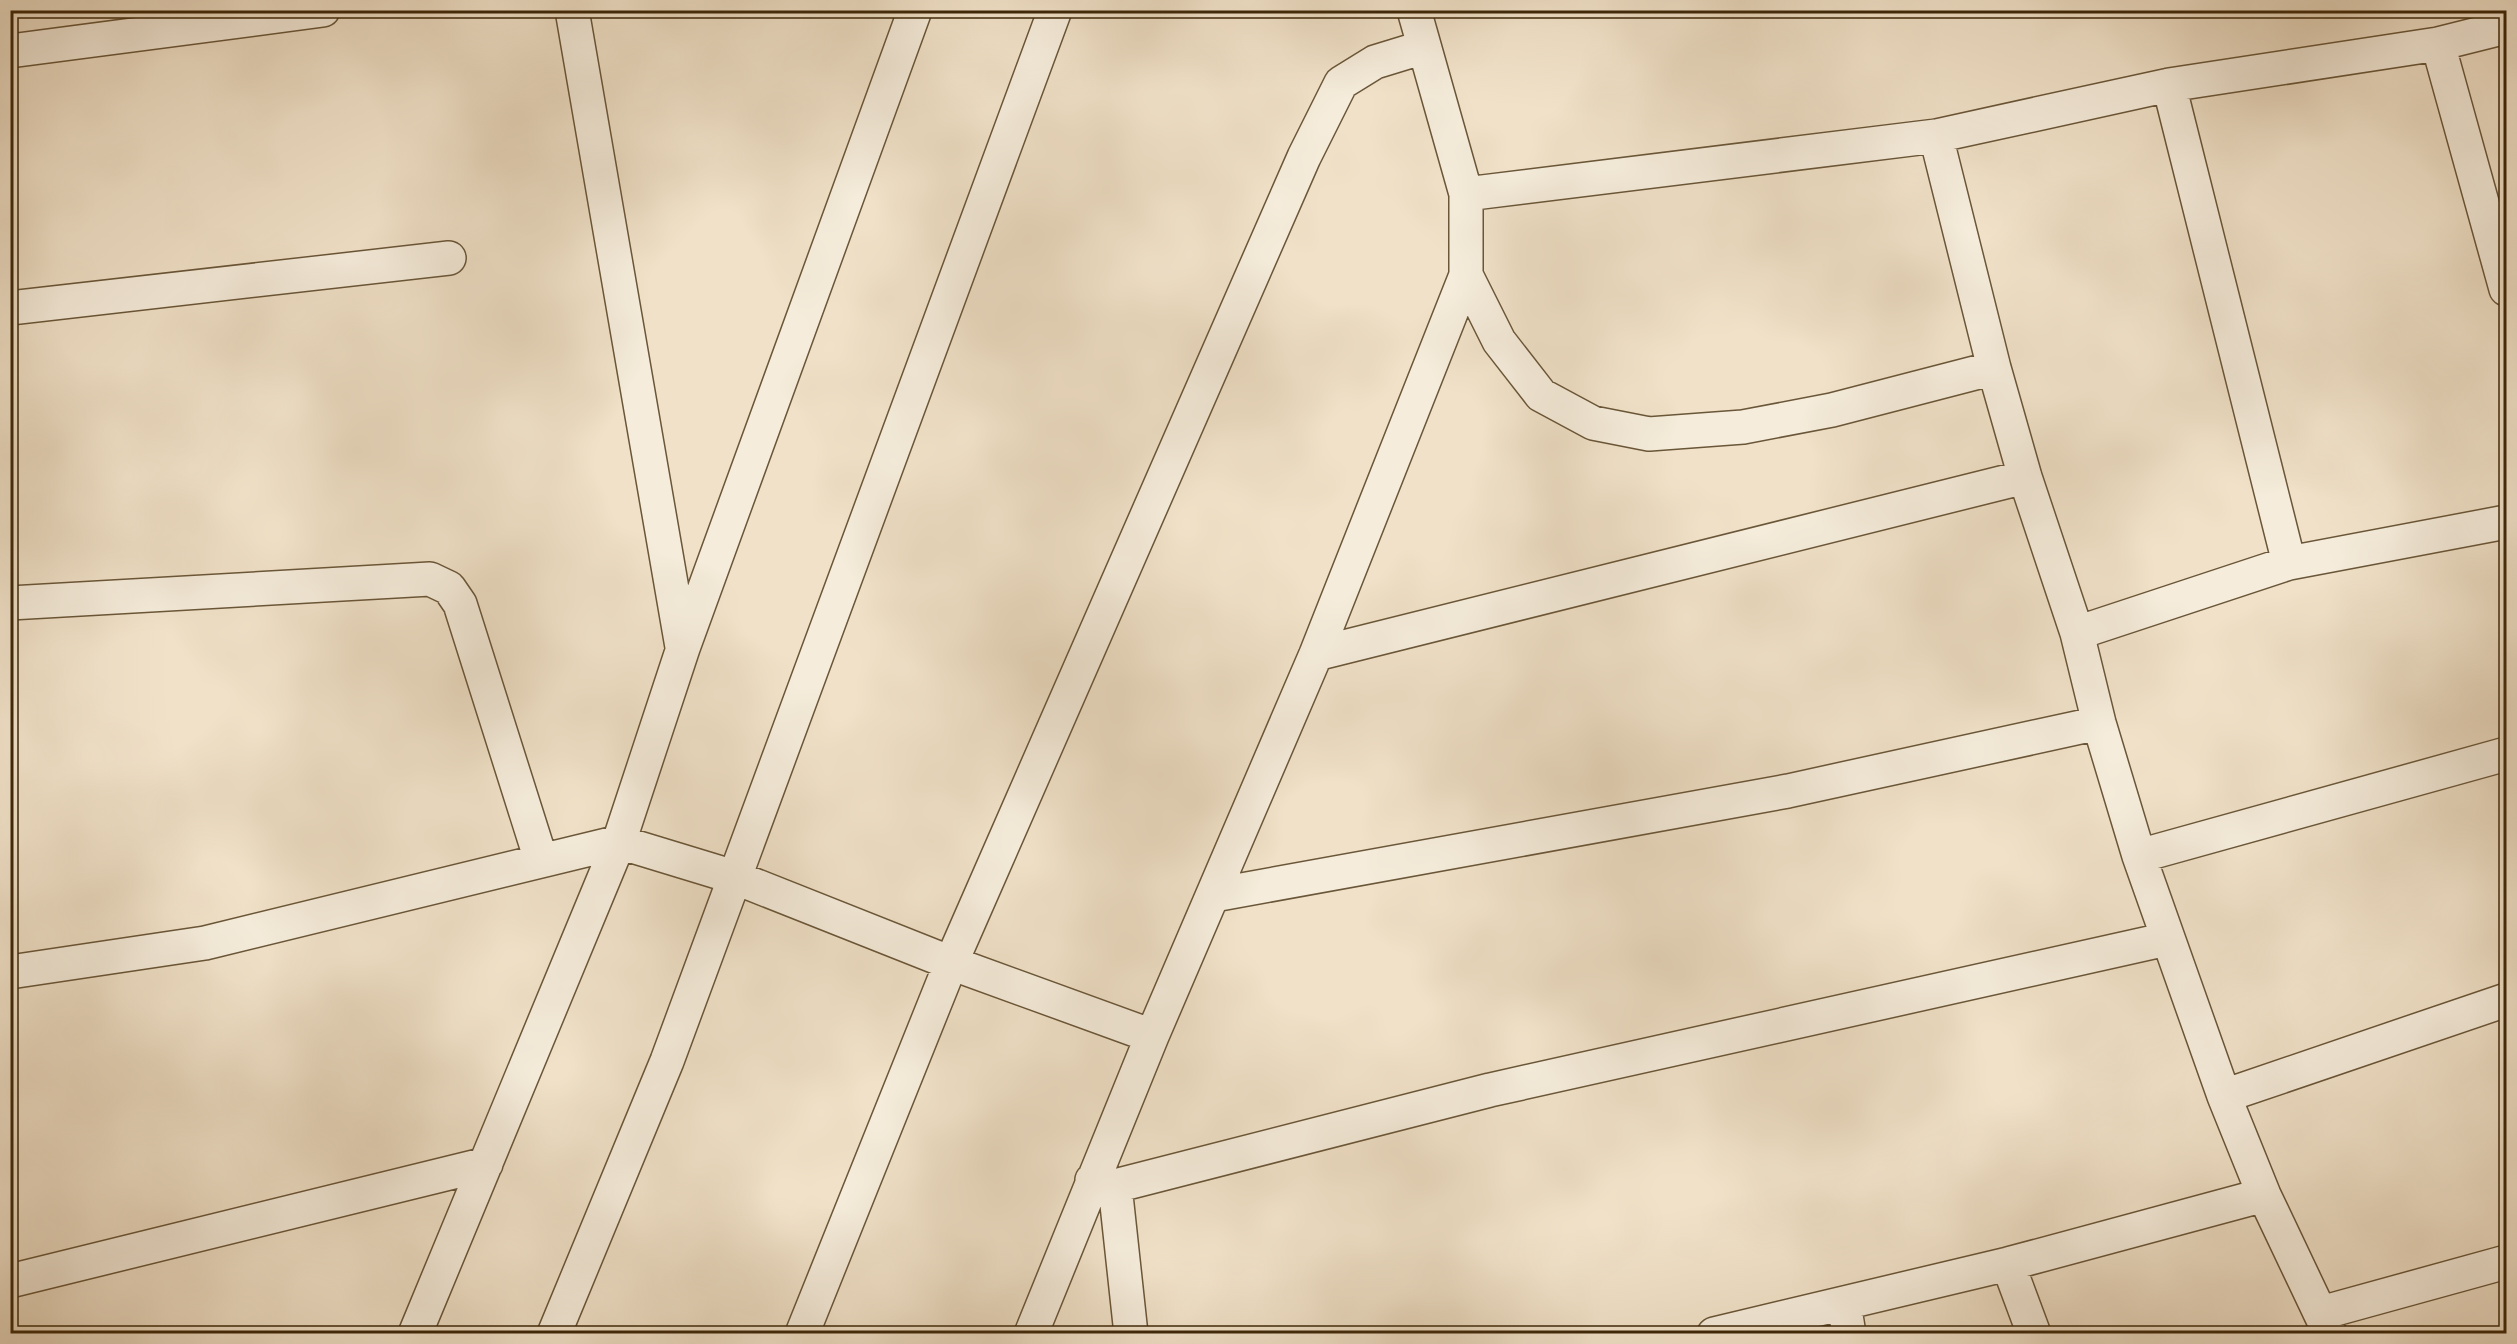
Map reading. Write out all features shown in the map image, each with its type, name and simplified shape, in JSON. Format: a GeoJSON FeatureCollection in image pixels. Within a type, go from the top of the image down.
{"type":"FeatureCollection","features":[{"type":"Feature","properties":{"kind":"street"},"geometry":{"type":"LineString","coordinates":[[10,51],[324,10]]}},
{"type":"Feature","properties":{"kind":"street"},"geometry":{"type":"LineString","coordinates":[[572,10],[683,648]]}},
{"type":"Feature","properties":{"kind":"street"},"geometry":{"type":"LineString","coordinates":[[415,1334],[620,842],[683,648],[915,10]]}},
{"type":"Feature","properties":{"kind":"street"},"geometry":{"type":"LineString","coordinates":[[554,1334],[667,1061],[1056,10]]}},
{"type":"Feature","properties":{"kind":"street"},"geometry":{"type":"LineString","coordinates":[[1031,1334],[1104,1183],[1152,1036],[1316,654],[1466,275],[1466,194],[1414,10]]}},
{"type":"Feature","properties":{"kind":"street"},"geometry":{"type":"LineString","coordinates":[[1466,194],[1936,136],[2169,85],[2438,44],[2506,27]]}},
{"type":"Feature","properties":{"kind":"street"},"geometry":{"type":"LineString","coordinates":[[2438,44],[2506,285]]}},
{"type":"Feature","properties":{"kind":"street"},"geometry":{"type":"LineString","coordinates":[[801,1334],[951,963],[1304,157],[1341,83],[1375,62],[1424,47]]}},
{"type":"Feature","properties":{"kind":"street"},"geometry":{"type":"LineString","coordinates":[[2169,85],[2289,563]]}},
{"type":"Feature","properties":{"kind":"street"},"geometry":{"type":"LineString","coordinates":[[1936,136],[1994,368],[2025,477],[2077,633],[2098,723],[2139,856],[2223,1096],[2264,1195],[2325,1323],[2506,1262]]}},
{"type":"Feature","properties":{"kind":"street"},"geometry":{"type":"LineString","coordinates":[[10,308],[449,258]]}},
{"type":"Feature","properties":{"kind":"street"},"geometry":{"type":"LineString","coordinates":[[1466,275],[1499,341],[1541,395],[1593,423],[1649,434],[1743,427],[1832,410],[1994,368]]}},
{"type":"Feature","properties":{"kind":"street"},"geometry":{"type":"LineString","coordinates":[[1316,654],[2025,477]]}},
{"type":"Feature","properties":{"kind":"street"},"geometry":{"type":"LineString","coordinates":[[2077,633],[2289,563],[2506,522]]}},
{"type":"Feature","properties":{"kind":"street"},"geometry":{"type":"LineString","coordinates":[[10,603],[430,579],[449,588],[460,604],[541,860]]}},
{"type":"Feature","properties":{"kind":"street"},"geometry":{"type":"LineString","coordinates":[[1214,895],[1788,791],[2098,723]]}},
{"type":"Feature","properties":{"kind":"street"},"geometry":{"type":"LineString","coordinates":[[2139,856],[2506,754]]}},
{"type":"Feature","properties":{"kind":"street"},"geometry":{"type":"LineString","coordinates":[[10,972],[205,943],[620,842],[734,877],[951,963],[1152,1036]]}},
{"type":"Feature","properties":{"kind":"street"},"geometry":{"type":"LineString","coordinates":[[1104,1183],[1490,1090],[2167,939]]}},
{"type":"Feature","properties":{"kind":"street"},"geometry":{"type":"LineString","coordinates":[[2223,1096],[2506,1000]]}},
{"type":"Feature","properties":{"kind":"street"},"geometry":{"type":"LineString","coordinates":[[10,1281],[486,1164]]}},
{"type":"Feature","properties":{"kind":"street"},"geometry":{"type":"LineString","coordinates":[[1104,1183],[1131,1334]]}},
{"type":"Feature","properties":{"kind":"street"},"geometry":{"type":"LineString","coordinates":[[1714,1334],[1846,1318],[2008,1264],[2264,1195]]}},
{"type":"Feature","properties":{"kind":"street"},"geometry":{"type":"LineString","coordinates":[[2008,1264],[2034,1334]]}}]}
